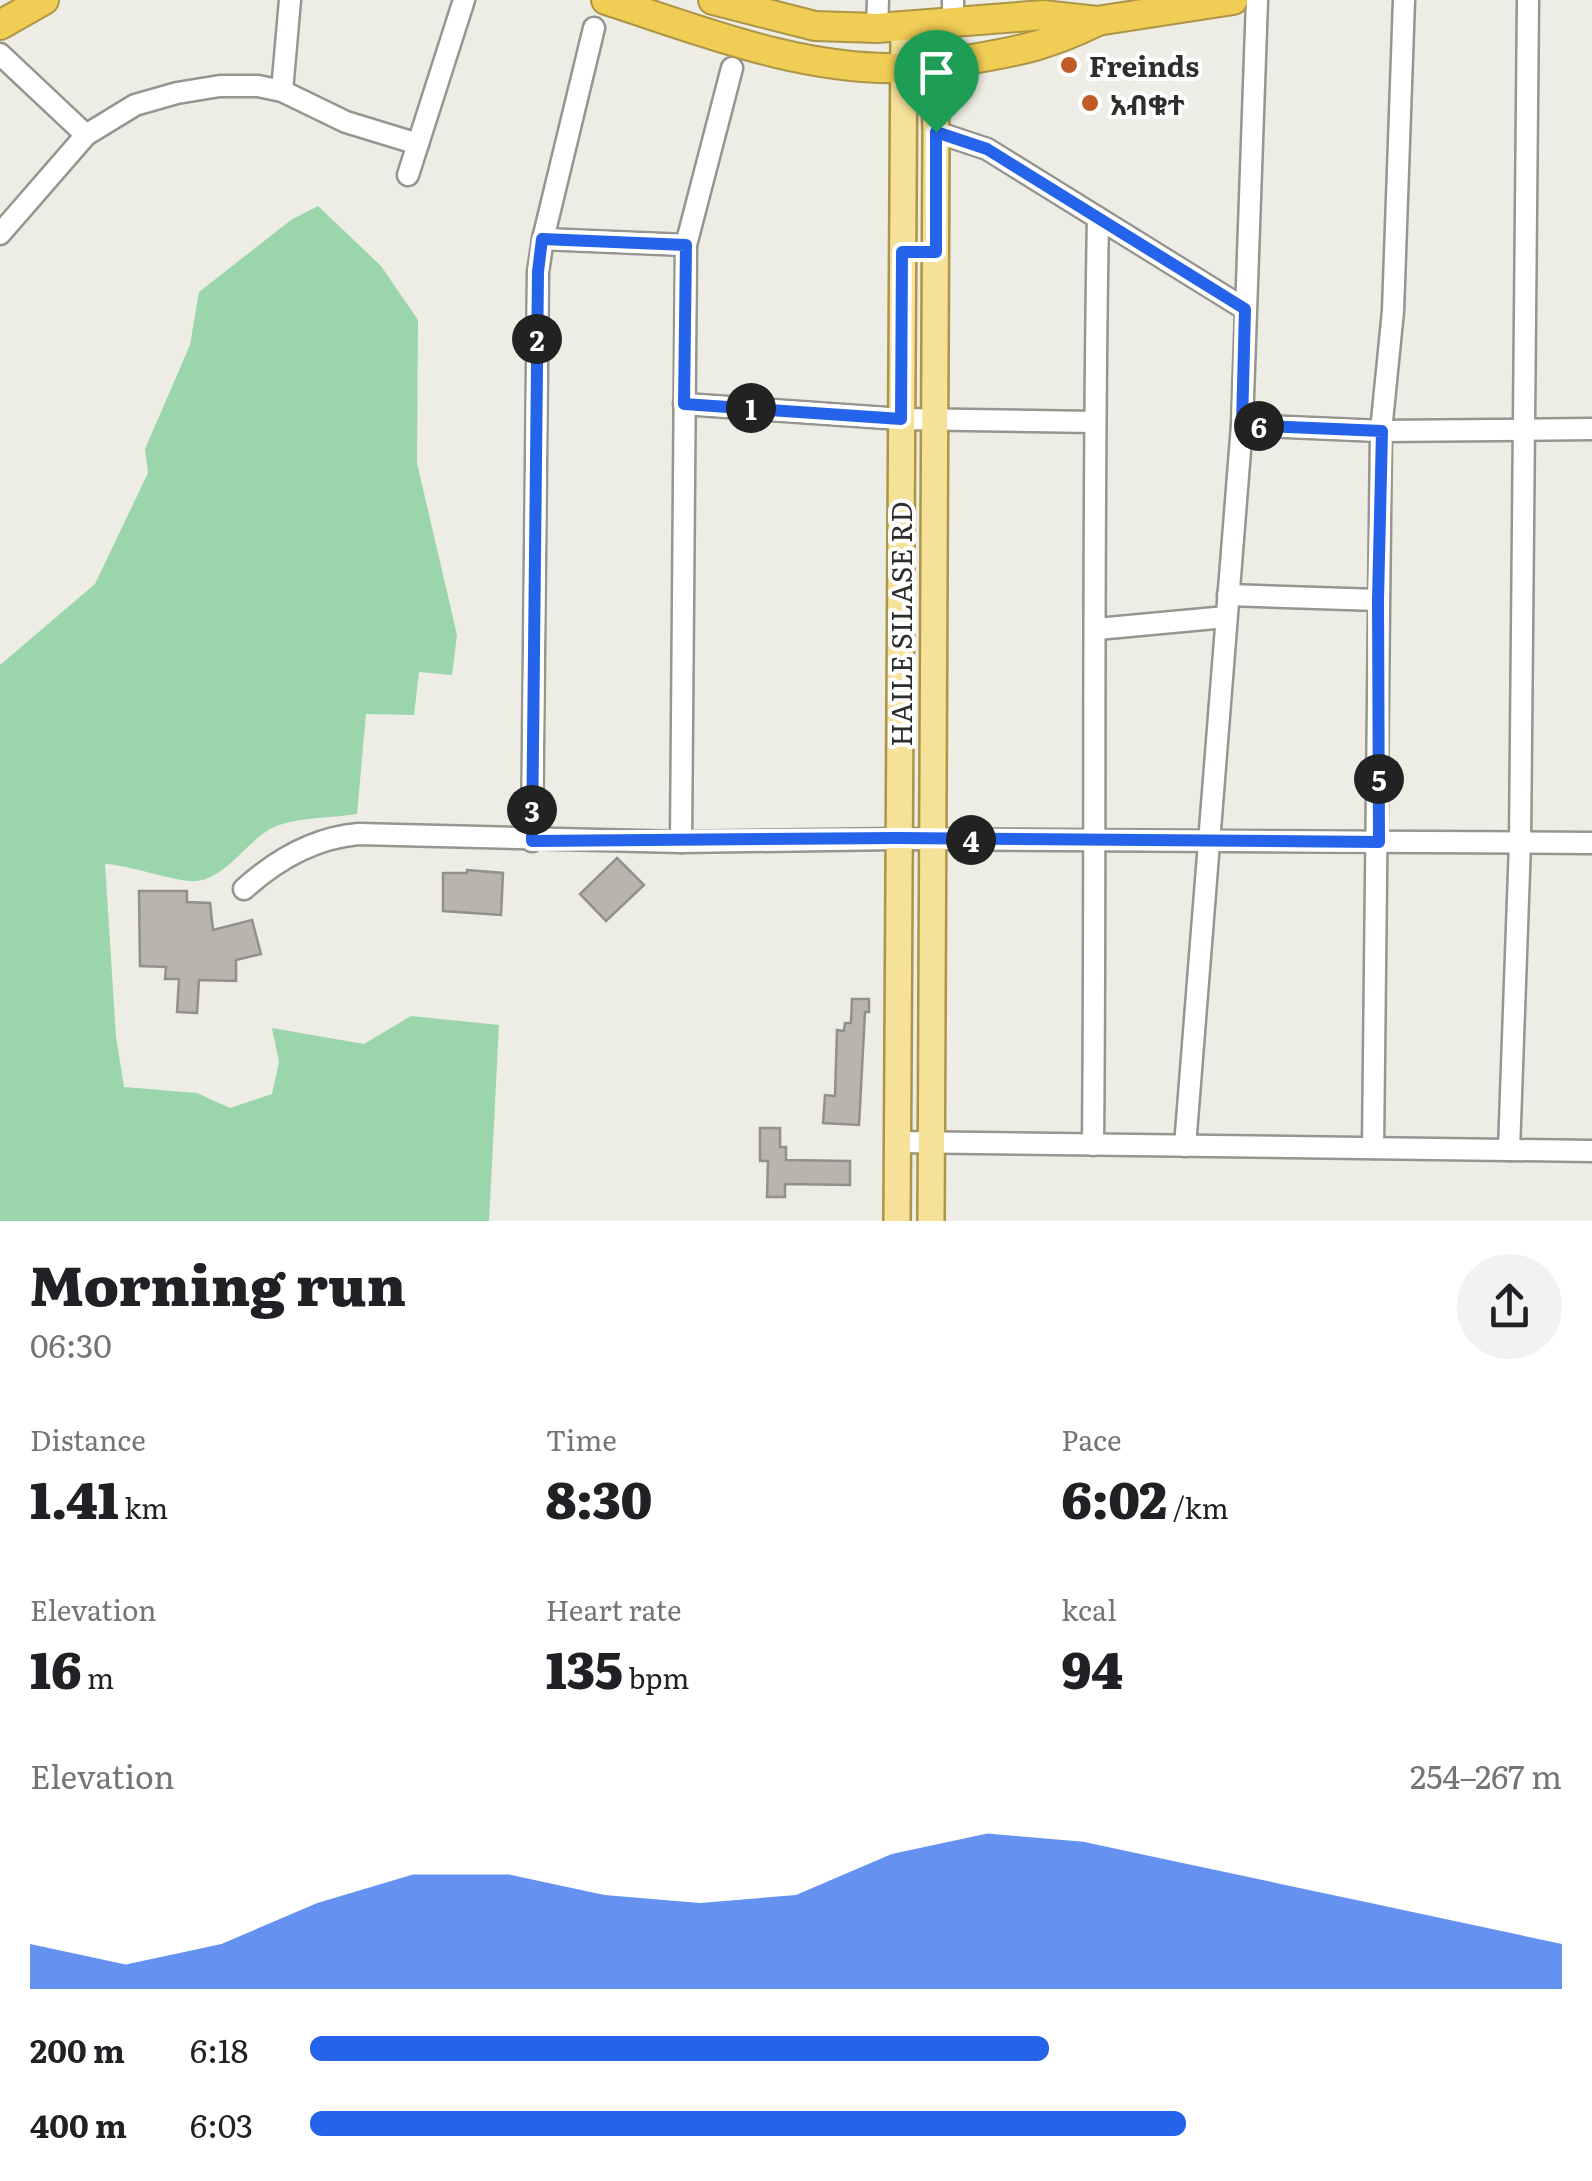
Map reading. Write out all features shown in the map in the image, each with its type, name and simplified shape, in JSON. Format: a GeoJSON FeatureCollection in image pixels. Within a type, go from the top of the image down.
{"type":"FeatureCollection","features":[{"type":"Feature","properties":{"kind":"highway"},"geometry":{"type":"LineString","coordinates":[[0,25],[44,0]]}},
{"type":"Feature","properties":{"kind":"highway"},"geometry":{"type":"LineString","coordinates":[[606,0],[801,58],[903,68],[1054,43],[1097,22]]}},
{"type":"Feature","properties":{"kind":"highway"},"geometry":{"type":"LineString","coordinates":[[713,0],[814,26],[947,16],[1043,15],[1097,22],[1234,0]]}},
{"type":"Feature","properties":{"kind":"main road","name":"HAILE SILASE RD"},"geometry":{"type":"LineString","coordinates":[[931,1221],[936,64],[947,16]]}},
{"type":"Feature","properties":{"kind":"main road","name":"HAILE SILASE RD"},"geometry":{"type":"LineString","coordinates":[[886,18],[903,68],[897,1221]]}},
{"type":"Feature","properties":{"kind":"main road"},"geometry":{"type":"LineString","coordinates":[[902,252],[936,252]]}},
{"type":"Feature","properties":{"kind":"street"},"geometry":{"type":"LineString","coordinates":[[282,91],[290,0]]}},
{"type":"Feature","properties":{"kind":"street"},"geometry":{"type":"LineString","coordinates":[[408,175],[464,0]]}},
{"type":"Feature","properties":{"kind":"street"},"geometry":{"type":"LineString","coordinates":[[1185,1146],[1242,425],[1257,0]]}},
{"type":"Feature","properties":{"kind":"street"},"geometry":{"type":"LineString","coordinates":[[1373,1148],[1382,431],[1393,311],[1404,0]]}},
{"type":"Feature","properties":{"kind":"street"},"geometry":{"type":"LineString","coordinates":[[1509,1150],[1520,843],[1528,0]]}},
{"type":"Feature","properties":{"kind":"street"},"geometry":{"type":"LineString","coordinates":[[532,841],[538,272],[542,239],[594,28]]}},
{"type":"Feature","properties":{"kind":"street"},"geometry":{"type":"LineString","coordinates":[[0,54],[86,135]]}},
{"type":"Feature","properties":{"kind":"street"},"geometry":{"type":"LineString","coordinates":[[681,842],[686,245],[732,68]]}},
{"type":"Feature","properties":{"kind":"street"},"geometry":{"type":"LineString","coordinates":[[0,234],[86,135],[135,105],[177,93],[220,86],[258,86],[282,91],[346,122],[418,144]]}},
{"type":"Feature","properties":{"kind":"street"},"geometry":{"type":"LineString","coordinates":[[936,132],[987,149],[1245,309]]}},
{"type":"Feature","properties":{"kind":"street"},"geometry":{"type":"LineString","coordinates":[[1093,1145],[1098,218]]}},
{"type":"Feature","properties":{"kind":"street"},"geometry":{"type":"LineString","coordinates":[[542,239],[686,245]]}},
{"type":"Feature","properties":{"kind":"street"},"geometry":{"type":"LineString","coordinates":[[684,404],[901,419],[1094,422]]}},
{"type":"Feature","properties":{"kind":"street"},"geometry":{"type":"LineString","coordinates":[[1242,425],[1382,431],[1592,429]]}},
{"type":"Feature","properties":{"kind":"street"},"geometry":{"type":"LineString","coordinates":[[1228,595],[1378,600]]}},
{"type":"Feature","properties":{"kind":"street"},"geometry":{"type":"LineString","coordinates":[[1096,629],[1226,617]]}},
{"type":"Feature","properties":{"kind":"street"},"geometry":{"type":"LineString","coordinates":[[244,888],[268,868],[338,836],[358,834],[532,841],[897,838],[1592,843]]}},
{"type":"Feature","properties":{"kind":"street"},"geometry":{"type":"LineString","coordinates":[[898,1142],[1592,1151]]}},
{"type":"Feature","properties":{"kind":"green space"},"geometry":{"type":"Polygon","coordinates":[[[318,206],[381,266],[418,320],[417,463],[457,635],[452,675],[419,672],[414,715],[366,714],[357,814],[279,825],[219,872],[197,881],[105,864],[116,1037],[124,1087],[197,1093],[230,1108],[272,1094],[279,1062],[272,1028],[364,1044],[411,1016],[499,1025],[489,1221],[0,1221],[0,665],[95,584],[148,473],[145,449],[190,345],[199,292],[291,220],[318,206]]]}},
{"type":"Feature","properties":{"kind":"building"},"geometry":{"type":"Polygon","coordinates":[[[617,858],[644,885],[606,921],[580,894],[617,858]]]}},
{"type":"Feature","properties":{"kind":"building"},"geometry":{"type":"Polygon","coordinates":[[[443,873],[503,873],[501,915],[443,911],[443,873]]]}},
{"type":"Feature","properties":{"kind":"building"},"geometry":{"type":"Polygon","coordinates":[[[139,891],[187,891],[187,902],[210,903],[213,930],[252,920],[261,954],[236,960],[236,981],[199,980],[197,1013],[177,1012],[179,979],[165,979],[166,967],[140,966],[139,891]]]}},
{"type":"Feature","properties":{"kind":"building"},"geometry":{"type":"Polygon","coordinates":[[[852,999],[869,999],[859,1125],[823,1123],[825,1095],[835,1096],[837,1030],[844,1031],[845,1023],[851,1023],[852,999]]]}},
{"type":"Feature","properties":{"kind":"building"},"geometry":{"type":"Polygon","coordinates":[[[760,1128],[780,1128],[780,1147],[786,1147],[786,1160],[850,1161],[850,1185],[785,1184],[785,1197],[767,1197],[768,1161],[760,1161],[760,1128]]]}},
{"type":"Feature","properties":{"kind":"place","name":"Freinds"},"geometry":{"type":"Point","coordinates":[1069,65]}},
{"type":"Feature","properties":{"kind":"place","name":"አብቁተ"},"geometry":{"type":"Point","coordinates":[1090,103]}},
{"type":"Feature","properties":{"kind":"route"},"geometry":{"type":"LineString","coordinates":[[936,132],[987,149],[1245,309],[1242,425],[1382,431],[1379,842],[897,838],[532,841],[538,272],[542,239],[686,245],[684,404],[901,419],[902,252],[936,252],[936,132]]}}]}
